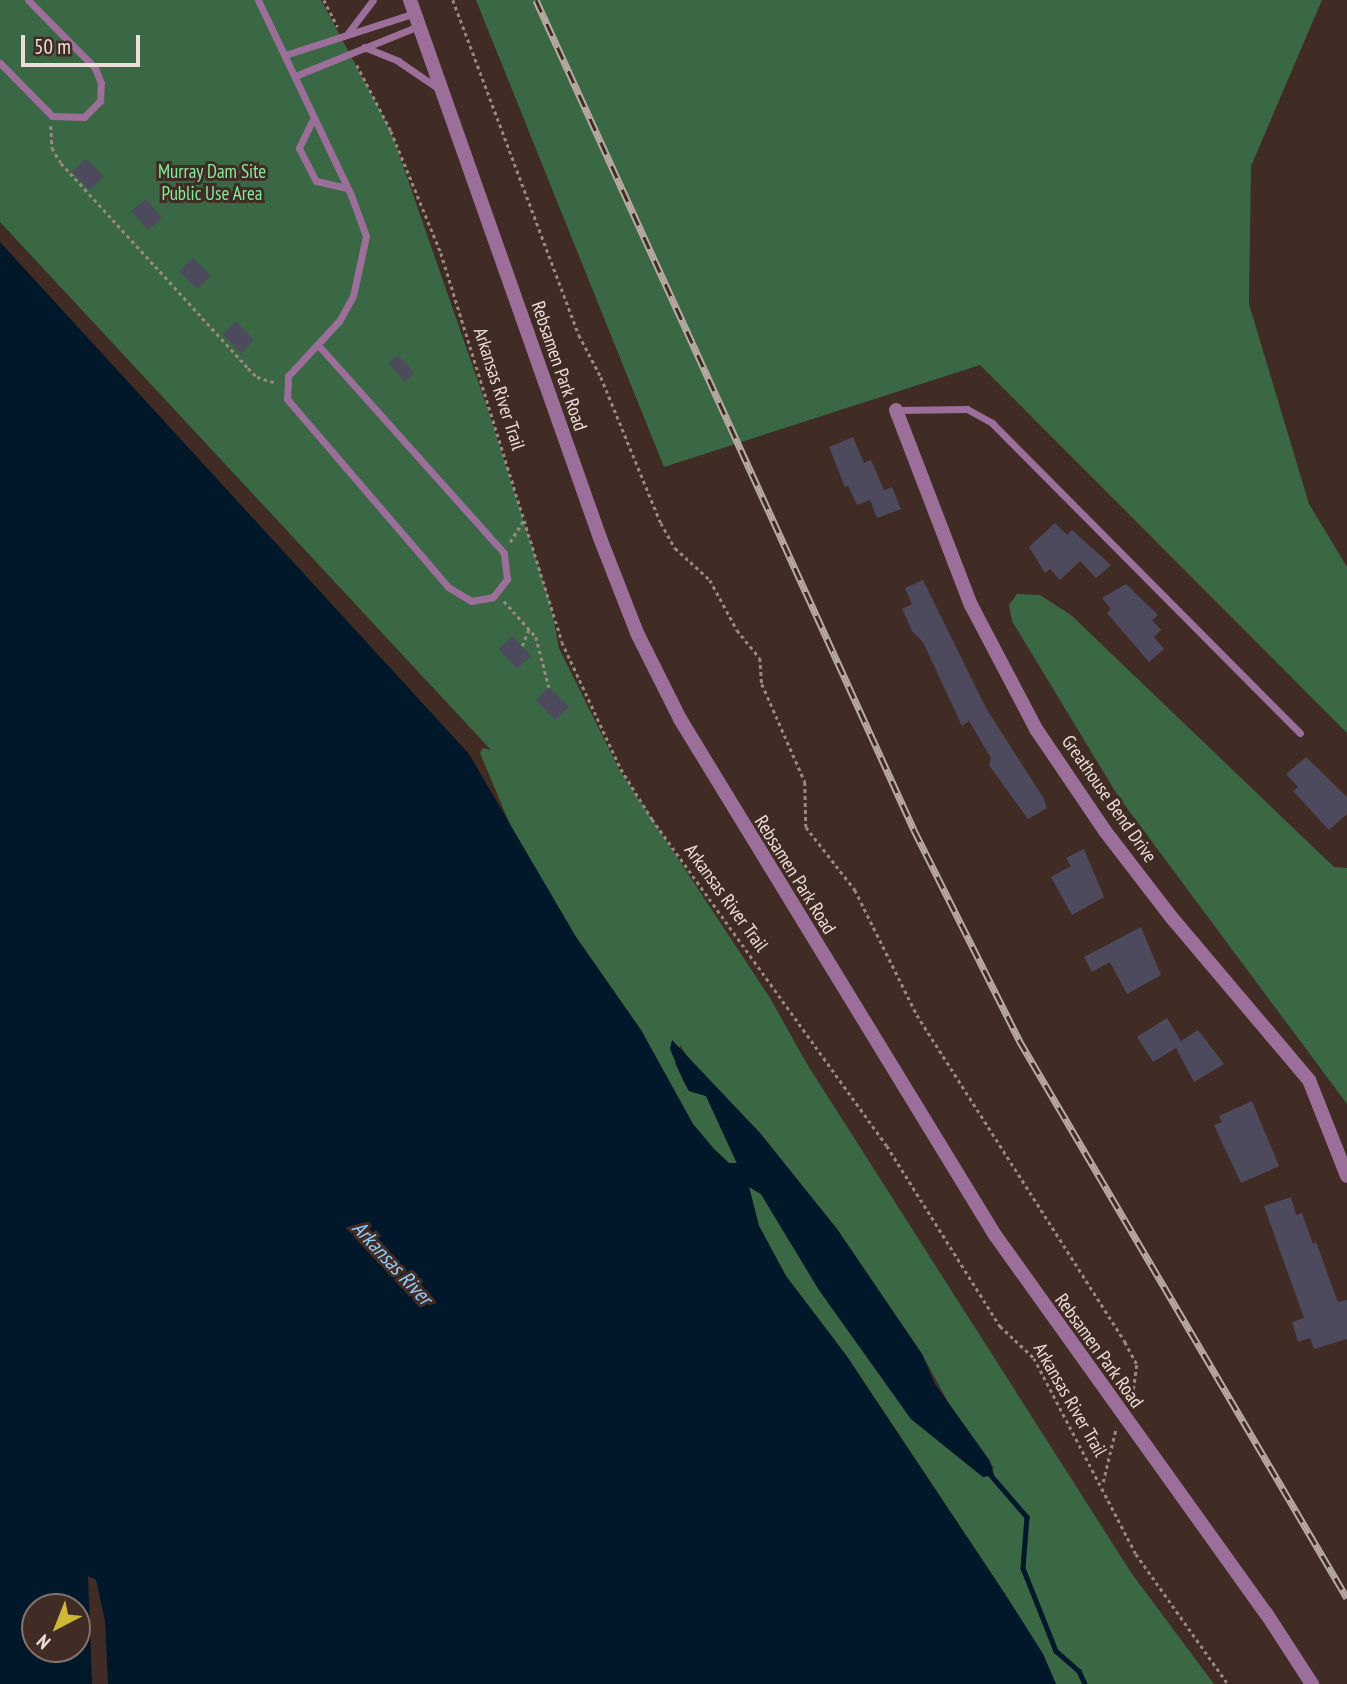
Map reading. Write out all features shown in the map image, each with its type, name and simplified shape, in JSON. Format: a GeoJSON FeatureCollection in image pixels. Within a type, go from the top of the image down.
{"type":"FeatureCollection","features":[{"type":"Feature","properties":{"kind":"street","name":"Rebsamen Park Road"},"geometry":{"type":"LineString","coordinates":[[415,13],[600,538],[665,691],[741,824],[995,1236],[1266,1613],[1312,1684]]}},
{"type":"Feature","properties":{"kind":"street","name":"Greathouse Bend Drive"},"geometry":{"type":"LineString","coordinates":[[896,410],[971,605],[1036,729],[1105,831],[1172,918],[1308,1080],[1347,1176]]}},
{"type":"Feature","properties":{"kind":"lane"},"geometry":{"type":"LineString","coordinates":[[0,63],[52,116],[75,120],[91,113],[100,101],[101,83],[95,68],[27,0]]}},
{"type":"Feature","properties":{"kind":"lane"},"geometry":{"type":"LineString","coordinates":[[258,0],[348,188],[366,236],[363,267],[346,310],[285,384],[291,407],[448,587],[471,601],[497,594],[509,571],[504,553],[318,345]]}},
{"type":"Feature","properties":{"kind":"lane"},"geometry":{"type":"LineString","coordinates":[[348,33],[373,0]]}},
{"type":"Feature","properties":{"kind":"lane"},"geometry":{"type":"LineString","coordinates":[[285,55],[415,13]]}},
{"type":"Feature","properties":{"kind":"lane"},"geometry":{"type":"LineString","coordinates":[[295,76],[363,47],[415,13]]}},
{"type":"Feature","properties":{"kind":"lane"},"geometry":{"type":"LineString","coordinates":[[363,47],[398,61],[442,91]]}},
{"type":"Feature","properties":{"kind":"lane"},"geometry":{"type":"LineString","coordinates":[[313,119],[299,148],[316,181],[348,188]]}},
{"type":"Feature","properties":{"kind":"lane"},"geometry":{"type":"LineString","coordinates":[[896,410],[943,406],[967,409],[992,422],[1300,733]]}},
{"type":"Feature","properties":{"kind":"path"},"geometry":{"type":"LineString","coordinates":[[453,0],[468,31],[561,288],[661,523],[676,548],[709,580],[737,630],[760,658],[762,684],[804,782],[806,827],[855,890],[917,1015],[1076,1259],[1137,1365],[1131,1404],[1115,1429],[1102,1483]]}},
{"type":"Feature","properties":{"kind":"path","name":"Arkansas River Trail"},"geometry":{"type":"LineString","coordinates":[[350,52],[391,131],[441,253],[562,642],[621,769],[652,819],[887,1146],[1000,1326],[1034,1358],[1151,1579],[1228,1684]]}},
{"type":"Feature","properties":{"kind":"path"},"geometry":{"type":"LineString","coordinates":[[52,116],[51,138],[61,163],[254,374],[285,384]]}},
{"type":"Feature","properties":{"kind":"path"},"geometry":{"type":"LineString","coordinates":[[504,553],[525,518]]}},
{"type":"Feature","properties":{"kind":"path"},"geometry":{"type":"LineString","coordinates":[[497,594],[529,629],[543,656],[549,687]]}},
{"type":"Feature","properties":{"kind":"path"},"geometry":{"type":"LineString","coordinates":[[522,646],[529,629]]}},
{"type":"Feature","properties":{"kind":"green space","name":"Murray Dam Site Public Use Area"},"geometry":{"type":"Polygon","coordinates":[[[0,0],[321,0],[391,131],[490,416],[550,602],[559,648],[619,769],[770,998],[807,1064],[1132,1574],[1214,1684],[1056,1684],[1043,1654],[1005,1594],[846,1355],[786,1276],[759,1226],[749,1187],[761,1194],[819,1290],[911,1419],[983,1477],[994,1468],[960,1424],[922,1354],[837,1229],[760,1133],[691,1062],[680,1045],[675,1064],[689,1091],[706,1096],[737,1164],[729,1163],[693,1124],[641,1030],[576,937],[512,829],[480,753],[483,748],[491,750],[0,222],[0,0]]]}},
{"type":"Feature","properties":{"kind":"green space"},"geometry":{"type":"Polygon","coordinates":[[[476,0],[1322,0],[1251,166],[1249,304],[1309,504],[1347,567],[1347,733],[980,365],[664,467],[476,0]]]}},
{"type":"Feature","properties":{"kind":"green space"},"geometry":{"type":"Polygon","coordinates":[[[1017,594],[1040,595],[1071,615],[1334,867],[1347,868],[1347,1104],[1118,796],[1012,621],[1009,605],[1017,594]]]}},
{"type":"Feature","properties":{"kind":"water","name":"Arkansas River"},"geometry":{"type":"Polygon","coordinates":[[[0,242],[469,754],[576,937],[641,1030],[693,1124],[714,1149],[729,1163],[737,1163],[706,1096],[689,1091],[684,1082],[670,1049],[672,1040],[760,1133],[837,1229],[922,1354],[935,1384],[990,1461],[994,1475],[983,1477],[911,1419],[819,1290],[761,1194],[749,1187],[759,1226],[786,1276],[846,1355],[1005,1594],[1043,1654],[1056,1684],[108,1684],[105,1621],[96,1580],[88,1576],[89,1593],[21,1593],[21,1663],[91,1663],[91,1657],[92,1684],[0,1684],[0,242]]]}},
{"type":"Feature","properties":{"kind":"building"},"geometry":{"type":"Polygon","coordinates":[[[86,159],[104,177],[90,190],[72,172],[86,159]]]}},
{"type":"Feature","properties":{"kind":"building"},"geometry":{"type":"Polygon","coordinates":[[[146,199],[162,218],[148,230],[131,211],[146,199]]]}},
{"type":"Feature","properties":{"kind":"building"},"geometry":{"type":"Polygon","coordinates":[[[193,258],[211,276],[197,289],[179,271],[193,258]]]}},
{"type":"Feature","properties":{"kind":"building"},"geometry":{"type":"Polygon","coordinates":[[[236,321],[254,340],[241,353],[223,334],[236,321]]]}},
{"type":"Feature","properties":{"kind":"building"},"geometry":{"type":"Polygon","coordinates":[[[398,355],[414,373],[405,382],[388,363],[398,355]]]}},
{"type":"Feature","properties":{"kind":"building"},"geometry":{"type":"Polygon","coordinates":[[[853,437],[864,463],[871,460],[884,490],[892,487],[901,509],[877,518],[870,500],[857,505],[848,486],[845,487],[829,447],[853,437]]]}},
{"type":"Feature","properties":{"kind":"building"},"geometry":{"type":"Polygon","coordinates":[[[1055,523],[1067,535],[1072,530],[1111,565],[1096,578],[1080,561],[1060,580],[1050,569],[1045,573],[1029,547],[1055,523]]]}},
{"type":"Feature","properties":{"kind":"building"},"geometry":{"type":"Polygon","coordinates":[[[923,580],[986,708],[1044,799],[1047,808],[1028,819],[989,765],[991,758],[969,721],[962,726],[923,642],[912,631],[902,609],[912,604],[905,588],[923,580]]]}},
{"type":"Feature","properties":{"kind":"building"},"geometry":{"type":"Polygon","coordinates":[[[1126,584],[1158,615],[1152,620],[1161,630],[1154,637],[1164,649],[1149,662],[1107,613],[1111,609],[1102,598],[1126,584]]]}},
{"type":"Feature","properties":{"kind":"building"},"geometry":{"type":"Polygon","coordinates":[[[512,636],[531,656],[517,669],[499,649],[512,636]]]}},
{"type":"Feature","properties":{"kind":"building"},"geometry":{"type":"Polygon","coordinates":[[[549,687],[569,707],[555,720],[536,700],[549,687]]]}},
{"type":"Feature","properties":{"kind":"building"},"geometry":{"type":"Polygon","coordinates":[[[1306,757],[1347,797],[1347,814],[1329,830],[1293,791],[1298,787],[1286,774],[1306,757]]]}},
{"type":"Feature","properties":{"kind":"building"},"geometry":{"type":"Polygon","coordinates":[[[1084,849],[1104,897],[1072,915],[1051,877],[1071,866],[1066,858],[1084,849]]]}},
{"type":"Feature","properties":{"kind":"building"},"geometry":{"type":"Polygon","coordinates":[[[1141,927],[1161,975],[1127,994],[1110,962],[1092,972],[1084,957],[1141,927]]]}},
{"type":"Feature","properties":{"kind":"building"},"geometry":{"type":"Polygon","coordinates":[[[1167,1018],[1181,1041],[1198,1030],[1224,1064],[1194,1082],[1176,1048],[1153,1062],[1137,1037],[1167,1018]]]}},
{"type":"Feature","properties":{"kind":"building"},"geometry":{"type":"Polygon","coordinates":[[[1252,1101],[1279,1166],[1241,1183],[1214,1125],[1222,1122],[1219,1116],[1252,1101]]]}},
{"type":"Feature","properties":{"kind":"building"},"geometry":{"type":"Polygon","coordinates":[[[1291,1197],[1296,1215],[1302,1213],[1313,1244],[1316,1242],[1338,1302],[1347,1300],[1347,1339],[1314,1349],[1310,1338],[1298,1342],[1292,1322],[1304,1318],[1264,1206],[1291,1197]]]}},
{"type":"Feature","properties":{"kind":"waterway"},"geometry":{"type":"LineString","coordinates":[[989,1473],[1027,1517],[1023,1568],[1056,1651],[1079,1671],[1085,1684]]}},
{"type":"Feature","properties":{"kind":"railway"},"geometry":{"type":"LineString","coordinates":[[536,0],[914,830],[1019,1040],[1347,1598]]}}]}
